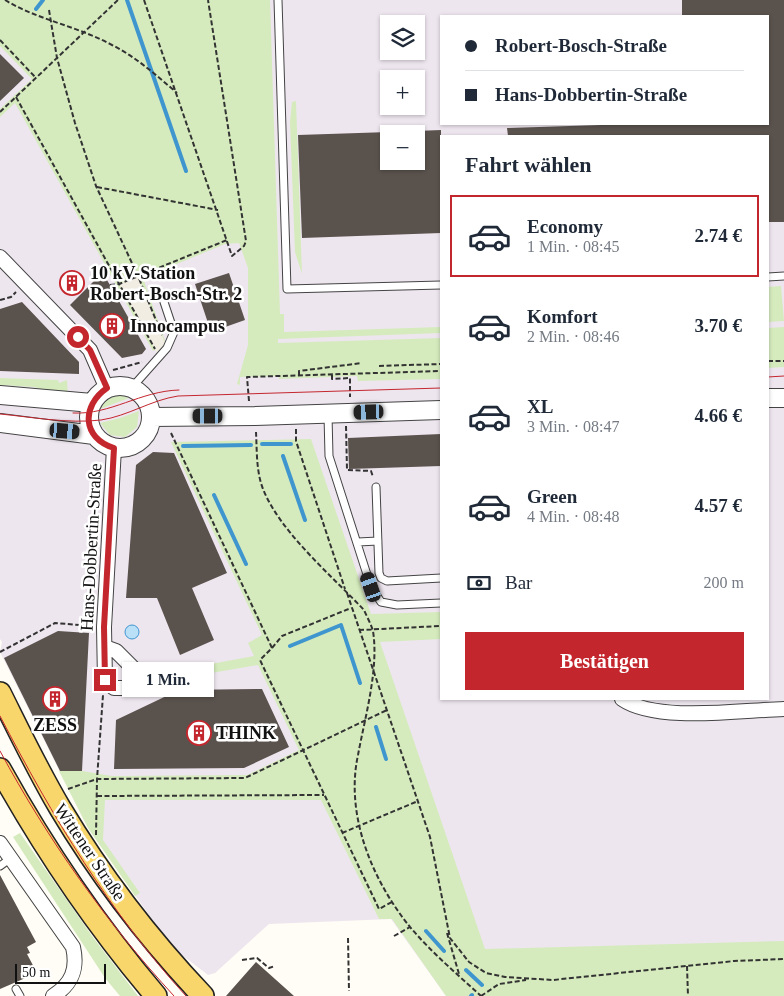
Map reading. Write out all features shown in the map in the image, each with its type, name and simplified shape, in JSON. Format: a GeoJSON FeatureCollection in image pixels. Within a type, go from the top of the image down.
{"type":"FeatureCollection","features":[{"type":"Feature","properties":{"kind":"main road","name":"Wittener Straße"},"geometry":{"type":"LineString","coordinates":[[0,693],[48,787],[96,862],[152,938],[203,996]]}},
{"type":"Feature","properties":{"kind":"main road","name":"Wittener Straße"},"geometry":{"type":"LineString","coordinates":[[0,769],[42,843],[78,897],[121,955],[156,996]]}},
{"type":"Feature","properties":{"kind":"street"},"geometry":{"type":"LineString","coordinates":[[0,257],[90,350],[104,381]]}},
{"type":"Feature","properties":{"kind":"street"},"geometry":{"type":"LineString","coordinates":[[104,381],[133,389],[142,395],[157,417]]}},
{"type":"Feature","properties":{"kind":"street"},"geometry":{"type":"LineString","coordinates":[[104,381],[92,403],[88,416],[94,435],[103,443],[114,448],[123,448],[138,442],[157,417]]}},
{"type":"Feature","properties":{"kind":"street"},"geometry":{"type":"LineString","coordinates":[[0,395],[92,403]]}},
{"type":"Feature","properties":{"kind":"street"},"geometry":{"type":"LineString","coordinates":[[769,398],[784,398]]}},
{"type":"Feature","properties":{"kind":"street"},"geometry":{"type":"LineString","coordinates":[[157,417],[440,410]]}},
{"type":"Feature","properties":{"kind":"street"},"geometry":{"type":"LineString","coordinates":[[0,423],[94,435]]}},
{"type":"Feature","properties":{"kind":"street","name":"Hans-Dobbertin-Straße"},"geometry":{"type":"LineString","coordinates":[[105,647],[116,651],[133,668],[134,680],[126,688],[114,688],[105,680],[104,627],[114,448]]}},
{"type":"Feature","properties":{"kind":"street"},"geometry":{"type":"LineString","coordinates":[[624,700],[631,705],[655,712],[784,709]]}},
{"type":"Feature","properties":{"kind":"street"},"geometry":{"type":"LineString","coordinates":[[0,843],[6,862],[73,947],[76,960],[74,972],[66,987],[53,996]]}},
{"type":"Feature","properties":{"kind":"lane"},"geometry":{"type":"LineString","coordinates":[[278,0],[287,289],[440,285]]}},
{"type":"Feature","properties":{"kind":"lane"},"geometry":{"type":"LineString","coordinates":[[769,277],[784,276]]}},
{"type":"Feature","properties":{"kind":"lane"},"geometry":{"type":"LineString","coordinates":[[133,389],[134,384],[167,348],[174,332],[163,299]]}},
{"type":"Feature","properties":{"kind":"lane"},"geometry":{"type":"LineString","coordinates":[[328,413],[330,456],[371,587],[381,602],[397,605],[440,604]]}},
{"type":"Feature","properties":{"kind":"lane"},"geometry":{"type":"LineString","coordinates":[[376,487],[379,572],[381,578],[387,581],[440,578]]}},
{"type":"Feature","properties":{"kind":"lane"},"geometry":{"type":"LineString","coordinates":[[358,542],[378,541]]}},
{"type":"Feature","properties":{"kind":"lane"},"geometry":{"type":"LineString","coordinates":[[16,989],[20,996]]}},
{"type":"Feature","properties":{"kind":"path"},"geometry":{"type":"LineString","coordinates":[[4,0],[51,22],[111,44],[136,60],[177,94]]}},
{"type":"Feature","properties":{"kind":"path"},"geometry":{"type":"LineString","coordinates":[[0,112],[118,0]]}},
{"type":"Feature","properties":{"kind":"path"},"geometry":{"type":"LineString","coordinates":[[144,0],[218,210],[232,256],[246,243],[208,0]]}},
{"type":"Feature","properties":{"kind":"path"},"geometry":{"type":"LineString","coordinates":[[49,10],[57,58],[75,123],[96,186],[138,276],[167,348]]}},
{"type":"Feature","properties":{"kind":"path"},"geometry":{"type":"LineString","coordinates":[[0,40],[36,78]]}},
{"type":"Feature","properties":{"kind":"path"},"geometry":{"type":"LineString","coordinates":[[16,97],[159,357],[104,381]]}},
{"type":"Feature","properties":{"kind":"path"},"geometry":{"type":"LineString","coordinates":[[96,186],[218,210]]}},
{"type":"Feature","properties":{"kind":"path"},"geometry":{"type":"LineString","coordinates":[[110,284],[119,284],[227,240]]}},
{"type":"Feature","properties":{"kind":"path"},"geometry":{"type":"LineString","coordinates":[[0,300],[11,297],[25,283]]}},
{"type":"Feature","properties":{"kind":"path"},"geometry":{"type":"LineString","coordinates":[[769,361],[784,361]]}},
{"type":"Feature","properties":{"kind":"path"},"geometry":{"type":"LineString","coordinates":[[299,375],[299,371],[362,363]]}},
{"type":"Feature","properties":{"kind":"path"},"geometry":{"type":"LineString","coordinates":[[379,366],[440,364]]}},
{"type":"Feature","properties":{"kind":"path"},"geometry":{"type":"LineString","coordinates":[[255,416],[248,399],[247,377],[440,371]]}},
{"type":"Feature","properties":{"kind":"path"},"geometry":{"type":"LineString","coordinates":[[332,374],[332,379],[350,378],[351,412]]}},
{"type":"Feature","properties":{"kind":"path"},"geometry":{"type":"LineString","coordinates":[[296,414],[296,441],[430,837],[450,949],[460,976]]}},
{"type":"Feature","properties":{"kind":"path"},"geometry":{"type":"LineString","coordinates":[[157,417],[272,648]]}},
{"type":"Feature","properties":{"kind":"path"},"geometry":{"type":"LineString","coordinates":[[256,440],[257,463],[263,488],[274,511],[364,610],[372,628],[375,648],[365,721],[355,773],[359,825],[376,872],[392,902],[410,927],[481,996],[499,984],[531,979],[574,978],[687,966],[784,960]]}},
{"type":"Feature","properties":{"kind":"path"},"geometry":{"type":"LineString","coordinates":[[346,444],[347,470],[371,471],[376,487]]}},
{"type":"Feature","properties":{"kind":"path"},"geometry":{"type":"LineString","coordinates":[[352,608],[282,636],[260,660],[379,909],[392,902]]}},
{"type":"Feature","properties":{"kind":"path"},"geometry":{"type":"LineString","coordinates":[[0,652],[54,624],[104,627]]}},
{"type":"Feature","properties":{"kind":"path"},"geometry":{"type":"LineString","coordinates":[[359,630],[440,626]]}},
{"type":"Feature","properties":{"kind":"path"},"geometry":{"type":"LineString","coordinates":[[96,862],[97,779],[105,680]]}},
{"type":"Feature","properties":{"kind":"path"},"geometry":{"type":"LineString","coordinates":[[97,779],[245,778],[387,710]]}},
{"type":"Feature","properties":{"kind":"path"},"geometry":{"type":"LineString","coordinates":[[97,796],[324,795]]}},
{"type":"Feature","properties":{"kind":"path"},"geometry":{"type":"LineString","coordinates":[[342,833],[418,801]]}},
{"type":"Feature","properties":{"kind":"path"},"geometry":{"type":"LineString","coordinates":[[445,921],[450,938],[469,962],[486,973],[531,979]]}},
{"type":"Feature","properties":{"kind":"path"},"geometry":{"type":"LineString","coordinates":[[394,936],[410,927]]}},
{"type":"Feature","properties":{"kind":"path"},"geometry":{"type":"LineString","coordinates":[[348,938],[349,991]]}},
{"type":"Feature","properties":{"kind":"path"},"geometry":{"type":"LineString","coordinates":[[242,960],[257,958],[268,968],[275,966]]}},
{"type":"Feature","properties":{"kind":"path"},"geometry":{"type":"LineString","coordinates":[[687,966],[688,996]]}},
{"type":"Feature","properties":{"kind":"shaded area"},"geometry":{"type":"Polygon","coordinates":[[[0,0],[784,0],[784,996],[446,996],[391,919],[269,924],[215,973],[208,975],[182,955],[158,928],[88,828],[0,652],[2,642],[0,639],[0,0]]]}},
{"type":"Feature","properties":{"kind":"shaded area"},"geometry":{"type":"Polygon","coordinates":[[[138,276],[167,348],[159,357],[119,284],[138,276]]]}},
{"type":"Feature","properties":{"kind":"green space"},"geometry":{"type":"Polygon","coordinates":[[[0,0],[270,0],[280,314],[284,314],[284,332],[440,327],[440,333],[278,339],[278,343],[440,338],[440,379],[358,381],[357,376],[279,379],[279,376],[240,377],[240,385],[237,384],[248,345],[248,268],[239,243],[225,244],[143,278],[165,341],[153,351],[15,103],[0,117],[0,109],[32,79],[0,46],[0,0]]]}},
{"type":"Feature","properties":{"kind":"green space"},"geometry":{"type":"Polygon","coordinates":[[[296,101],[302,274],[295,252],[290,122],[292,102],[296,101]]]}},
{"type":"Feature","properties":{"kind":"green space"},"geometry":{"type":"Polygon","coordinates":[[[781,286],[784,321],[769,322],[769,287],[781,286]]]}},
{"type":"Feature","properties":{"kind":"green space"},"geometry":{"type":"Polygon","coordinates":[[[784,327],[784,367],[769,368],[769,328],[784,327]]]}},
{"type":"Feature","properties":{"kind":"green space"},"geometry":{"type":"Polygon","coordinates":[[[0,378],[58,380],[59,383],[67,380],[68,397],[34,387],[0,385],[0,378]]]}},
{"type":"Feature","properties":{"kind":"green space"},"geometry":{"type":"Polygon","coordinates":[[[119,395],[129,398],[100,409],[108,398],[119,395]]]}},
{"type":"Feature","properties":{"kind":"green space"},"geometry":{"type":"Polygon","coordinates":[[[139,411],[137,427],[125,437],[110,435],[100,423],[120,418],[139,411]]]}},
{"type":"Feature","properties":{"kind":"green space"},"geometry":{"type":"Polygon","coordinates":[[[311,439],[371,614],[440,612],[440,639],[380,642],[485,949],[784,941],[784,996],[446,996],[392,919],[379,919],[321,800],[105,800],[103,840],[140,893],[135,896],[88,828],[59,771],[82,771],[112,776],[247,775],[299,750],[258,665],[177,679],[173,671],[254,656],[248,643],[262,635],[171,442],[311,439]]]}},
{"type":"Feature","properties":{"kind":"green space"},"geometry":{"type":"Polygon","coordinates":[[[20,833],[92,936],[138,996],[120,996],[105,978],[13,837],[20,833]]]}},
{"type":"Feature","properties":{"kind":"water"},"geometry":{"type":"Polygon","coordinates":[[[129,625],[135,625],[139,632],[135,639],[129,639],[125,635],[125,629],[129,625]]]}},
{"type":"Feature","properties":{"kind":"building"},"geometry":{"type":"Polygon","coordinates":[[[682,0],[784,0],[784,222],[769,222],[769,135],[508,135],[507,128],[601,125],[769,125],[769,15],[682,15],[682,0]]]}},
{"type":"Feature","properties":{"kind":"building"},"geometry":{"type":"Polygon","coordinates":[[[0,54],[24,78],[0,101],[0,54]]]}},
{"type":"Feature","properties":{"kind":"building"},"geometry":{"type":"Polygon","coordinates":[[[441,130],[440,233],[302,238],[298,135],[380,132],[380,170],[425,170],[425,131],[441,130]]]}},
{"type":"Feature","properties":{"kind":"building"},"geometry":{"type":"Polygon","coordinates":[[[229,273],[245,320],[211,332],[195,284],[229,273]]]}},
{"type":"Feature","properties":{"kind":"building","name":"Innocampus"},"geometry":{"type":"Polygon","coordinates":[[[99,276],[105,277],[146,349],[142,354],[122,358],[70,305],[99,276]]]}},
{"type":"Feature","properties":{"kind":"building"},"geometry":{"type":"Polygon","coordinates":[[[22,302],[79,362],[79,374],[0,371],[0,309],[22,302]]]}},
{"type":"Feature","properties":{"kind":"building"},"geometry":{"type":"Polygon","coordinates":[[[440,434],[440,466],[349,469],[348,438],[440,434]]]}},
{"type":"Feature","properties":{"kind":"building"},"geometry":{"type":"Polygon","coordinates":[[[153,452],[174,453],[227,573],[192,588],[214,640],[180,655],[157,598],[126,598],[136,465],[153,452]]]}},
{"type":"Feature","properties":{"kind":"building","name":"ZESS"},"geometry":{"type":"Polygon","coordinates":[[[58,631],[89,633],[82,771],[60,771],[4,658],[58,631]]]}},
{"type":"Feature","properties":{"kind":"building","name":"THINK"},"geometry":{"type":"Polygon","coordinates":[[[262,689],[289,747],[244,768],[114,769],[116,720],[179,690],[262,689]]]}},
{"type":"Feature","properties":{"kind":"building"},"geometry":{"type":"Polygon","coordinates":[[[0,875],[36,942],[27,947],[30,953],[27,954],[37,973],[0,989],[0,875]]]}},
{"type":"Feature","properties":{"kind":"building"},"geometry":{"type":"Polygon","coordinates":[[[256,962],[294,996],[226,996],[256,962]]]}},
{"type":"Feature","properties":{"kind":"waterway"},"geometry":{"type":"LineString","coordinates":[[36,9],[43,0]]}},
{"type":"Feature","properties":{"kind":"waterway"},"geometry":{"type":"LineString","coordinates":[[127,0],[186,171]]}},
{"type":"Feature","properties":{"kind":"waterway"},"geometry":{"type":"LineString","coordinates":[[262,444],[291,444]]}},
{"type":"Feature","properties":{"kind":"waterway"},"geometry":{"type":"LineString","coordinates":[[183,446],[251,445]]}},
{"type":"Feature","properties":{"kind":"waterway"},"geometry":{"type":"LineString","coordinates":[[283,456],[305,520]]}},
{"type":"Feature","properties":{"kind":"waterway"},"geometry":{"type":"LineString","coordinates":[[214,495],[246,564]]}},
{"type":"Feature","properties":{"kind":"waterway"},"geometry":{"type":"LineString","coordinates":[[290,646],[341,625],[360,683]]}},
{"type":"Feature","properties":{"kind":"waterway"},"geometry":{"type":"LineString","coordinates":[[376,727],[386,759]]}},
{"type":"Feature","properties":{"kind":"waterway"},"geometry":{"type":"LineString","coordinates":[[426,931],[444,951]]}},
{"type":"Feature","properties":{"kind":"waterway"},"geometry":{"type":"LineString","coordinates":[[466,970],[482,985]]}},
{"type":"Feature","properties":{"kind":"tram line"},"geometry":{"type":"LineString","coordinates":[[769,377],[784,376]]}},
{"type":"Feature","properties":{"kind":"tram line"},"geometry":{"type":"LineString","coordinates":[[0,414],[63,421],[88,421],[111,418],[178,396],[440,388]]}},
{"type":"Feature","properties":{"kind":"tram line"},"geometry":{"type":"LineString","coordinates":[[73,413],[87,413],[113,407],[151,394],[179,390]]}},
{"type":"Feature","properties":{"kind":"tram line"},"geometry":{"type":"LineString","coordinates":[[0,716],[40,790],[107,897],[158,964],[186,996]]}},
{"type":"Feature","properties":{"kind":"tram line"},"geometry":{"type":"LineString","coordinates":[[0,751],[18,784],[80,879],[125,939],[174,996]]}},
{"type":"Feature","properties":{"kind":"place","name":"10 kV-Station Robert-Bosch-Str. 2"},"geometry":{"type":"Point","coordinates":[72,283]}},
{"type":"Feature","properties":{"kind":"place","name":"Innocampus"},"geometry":{"type":"Point","coordinates":[112,326]}},
{"type":"Feature","properties":{"kind":"place","name":"ZESS"},"geometry":{"type":"Point","coordinates":[55,699]}},
{"type":"Feature","properties":{"kind":"place","name":"THINK"},"geometry":{"type":"Point","coordinates":[199,733]}},
{"type":"Feature","properties":{"kind":"route"},"geometry":{"type":"LineString","coordinates":[[78,337],[90,350],[107,388],[97,395],[89,410],[88,416],[91,430],[98,440],[114,448],[104,627],[105,680]]}}]}
